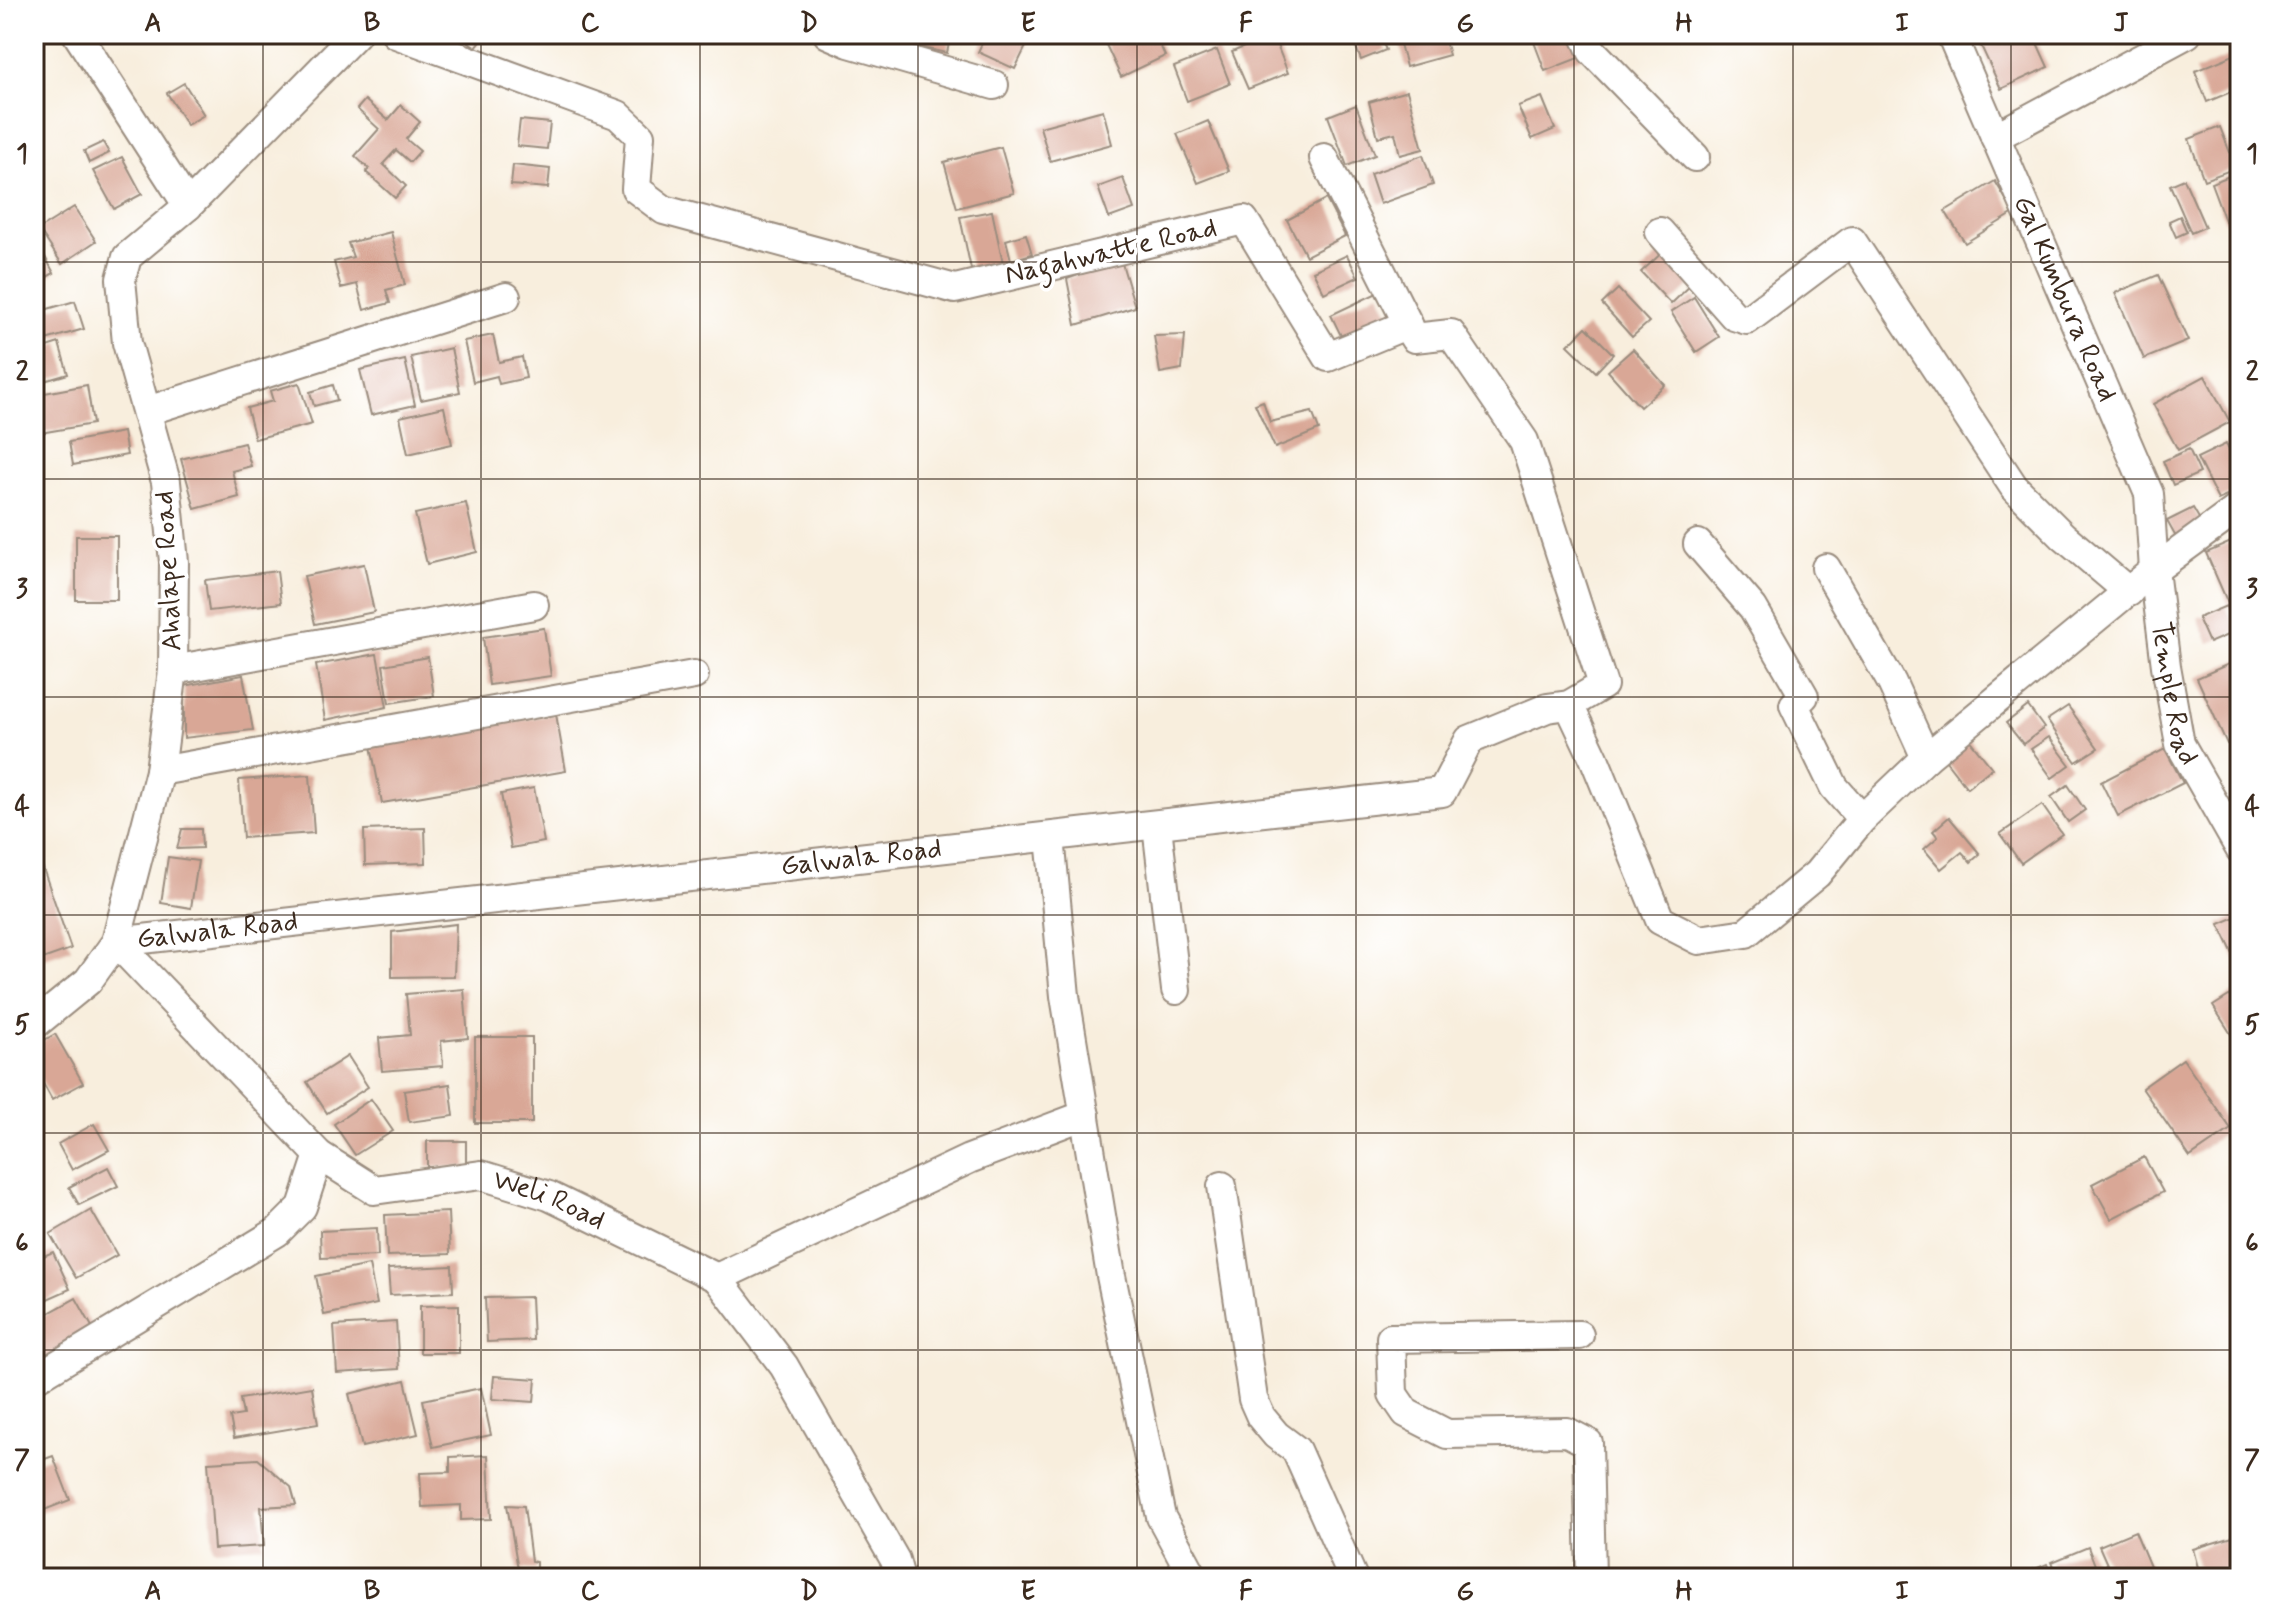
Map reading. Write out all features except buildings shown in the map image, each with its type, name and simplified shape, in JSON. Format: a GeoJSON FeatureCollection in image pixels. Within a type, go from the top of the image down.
{"type":"FeatureCollection","features":[{"type":"Feature","properties":{"kind":"street"},"geometry":{"type":"LineString","coordinates":[[77,34],[188,206]]}},
{"type":"Feature","properties":{"kind":"street","name":"Ahalape Road"},"geometry":{"type":"LineString","coordinates":[[34,1025],[88,981],[116,942],[160,771],[173,670],[174,562],[166,482],[127,343],[121,279],[127,257],[188,206],[356,34]]}},
{"type":"Feature","properties":{"kind":"street","name":"Nagahwatte Road"},"geometry":{"type":"LineString","coordinates":[[396,34],[618,115],[640,136],[636,189],[664,210],[955,289],[1244,220],[1328,357],[1408,324]]}},
{"type":"Feature","properties":{"kind":"street"},"geometry":{"type":"LineString","coordinates":[[828,34],[849,43],[994,85]]}},
{"type":"Feature","properties":{"kind":"street"},"geometry":{"type":"LineString","coordinates":[[1584,34],[1592,51],[1695,157]]}},
{"type":"Feature","properties":{"kind":"street","name":"Gal Kumbura Road"},"geometry":{"type":"LineString","coordinates":[[1951,34],[2149,494],[2154,570]]}},
{"type":"Feature","properties":{"kind":"street"},"geometry":{"type":"LineString","coordinates":[[1995,137],[2187,34]]}},
{"type":"Feature","properties":{"kind":"street"},"geometry":{"type":"LineString","coordinates":[[1324,158],[1414,338],[1451,334],[1524,441],[1603,685],[1569,705],[1660,920],[1699,940],[1746,933],[1817,874],[1862,819],[1926,758],[2154,570],[2240,507]]}},
{"type":"Feature","properties":{"kind":"street"},"geometry":{"type":"LineString","coordinates":[[1660,232],[1734,316],[1747,320],[1852,241],[2014,487],[2063,536],[2129,592]]}},
{"type":"Feature","properties":{"kind":"street"},"geometry":{"type":"LineString","coordinates":[[147,411],[506,297]]}},
{"type":"Feature","properties":{"kind":"street"},"geometry":{"type":"LineString","coordinates":[[1698,544],[1753,608],[1804,696],[1794,705],[1834,787],[1862,819]]}},
{"type":"Feature","properties":{"kind":"street"},"geometry":{"type":"LineString","coordinates":[[1826,568],[1892,683],[1926,758]]}},
{"type":"Feature","properties":{"kind":"street","name":"Temple Road"},"geometry":{"type":"LineString","coordinates":[[2154,570],[2180,744],[2240,849]]}},
{"type":"Feature","properties":{"kind":"street"},"geometry":{"type":"LineString","coordinates":[[173,670],[534,605]]}},
{"type":"Feature","properties":{"kind":"street"},"geometry":{"type":"LineString","coordinates":[[160,771],[694,675]]}},
{"type":"Feature","properties":{"kind":"street","name":"Galwala Road"},"geometry":{"type":"LineString","coordinates":[[116,942],[1442,792],[1469,740],[1547,708],[1569,705]]}},
{"type":"Feature","properties":{"kind":"street"},"geometry":{"type":"LineString","coordinates":[[1157,826],[1176,990]]}},
{"type":"Feature","properties":{"kind":"street"},"geometry":{"type":"LineString","coordinates":[[1050,837],[1065,996],[1111,1276],[1161,1517],[1194,1578]]}},
{"type":"Feature","properties":{"kind":"street","name":"Weli Road"},"geometry":{"type":"LineString","coordinates":[[116,942],[319,1155],[374,1190],[481,1175],[549,1196],[717,1278],[784,1366],[895,1560],[900,1578]]}},
{"type":"Feature","properties":{"kind":"street"},"geometry":{"type":"LineString","coordinates":[[717,1278],[969,1159],[1085,1115]]}},
{"type":"Feature","properties":{"kind":"street"},"geometry":{"type":"LineString","coordinates":[[34,1379],[277,1232],[302,1207],[319,1155]]}},
{"type":"Feature","properties":{"kind":"street"},"geometry":{"type":"LineString","coordinates":[[1222,1186],[1253,1399],[1261,1417],[1276,1435],[1296,1450],[1353,1578]]}},
{"type":"Feature","properties":{"kind":"street"},"geometry":{"type":"LineString","coordinates":[[1579,1335],[1391,1338],[1393,1394],[1406,1413],[1447,1434],[1567,1432],[1588,1443],[1591,1578]]}}]}
